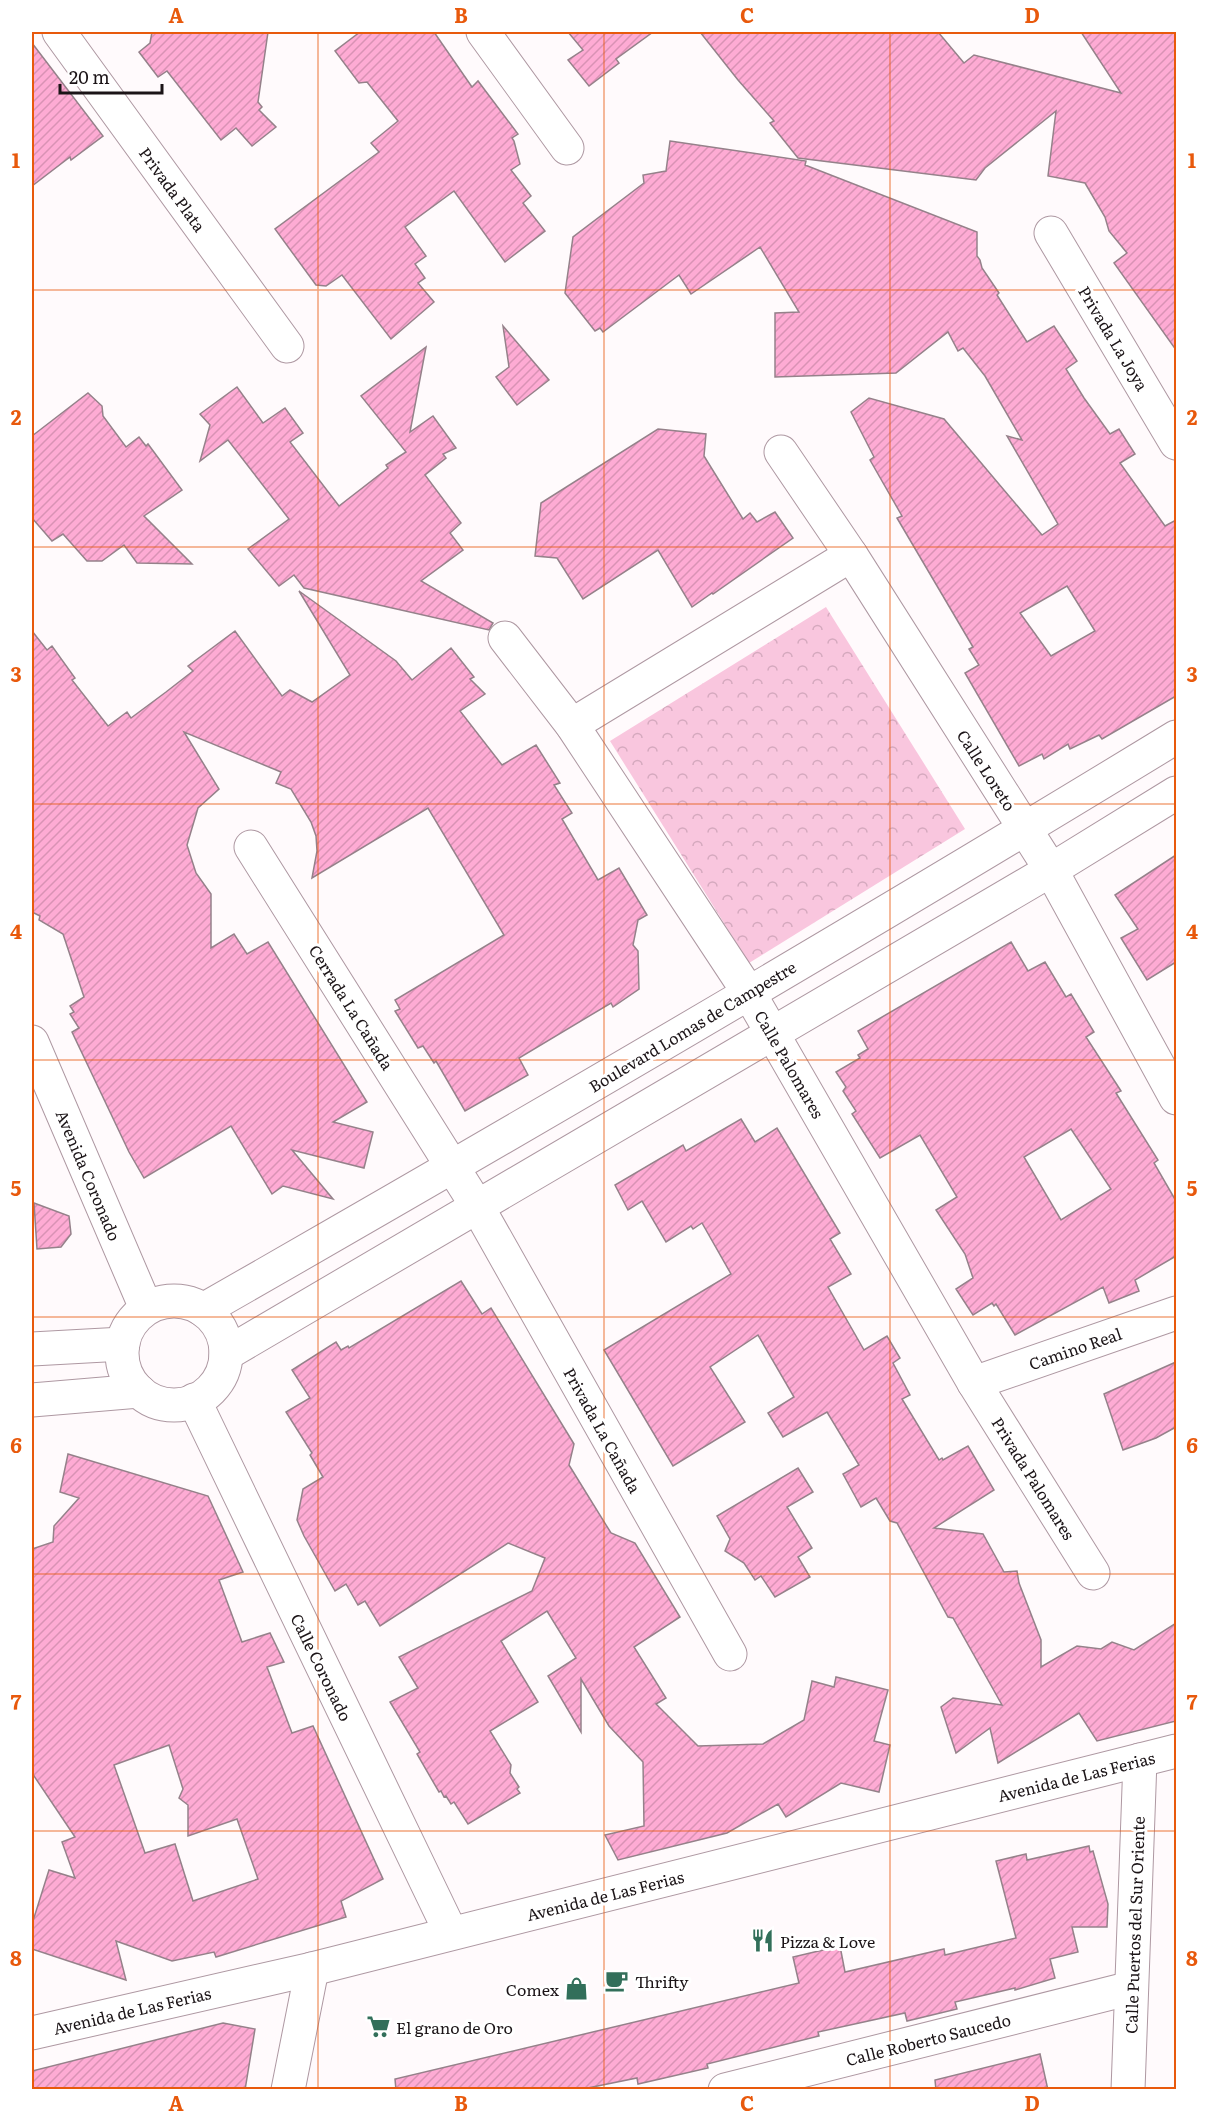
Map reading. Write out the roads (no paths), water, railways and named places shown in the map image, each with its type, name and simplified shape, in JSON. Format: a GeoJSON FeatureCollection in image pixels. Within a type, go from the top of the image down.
{"type":"FeatureCollection","features":[{"type":"Feature","properties":{"kind":"street","name":"Privada Plata"},"geometry":{"type":"LineString","coordinates":[[59,32],[287,346]]}},
{"type":"Feature","properties":{"kind":"street"},"geometry":{"type":"LineString","coordinates":[[483,32],[567,148]]}},
{"type":"Feature","properties":{"kind":"street","name":"Privada La Joya"},"geometry":{"type":"LineString","coordinates":[[1051,233],[1176,443]]}},
{"type":"Feature","properties":{"kind":"street","name":"Calle Loreto"},"geometry":{"type":"LineString","coordinates":[[781,452],[851,555],[1051,870],[1176,1098]]}},
{"type":"Feature","properties":{"kind":"street"},"geometry":{"type":"LineString","coordinates":[[572,725],[851,555]]}},
{"type":"Feature","properties":{"kind":"street","name":"Calle Palomares"},"geometry":{"type":"LineString","coordinates":[[506,638],[572,725],[748,993],[974,1383]]}},
{"type":"Feature","properties":{"kind":"street","name":"Boulevard Lomas de Campestre"},"geometry":{"type":"LineString","coordinates":[[203,1310],[453,1167],[1025,829],[1176,737]]}},
{"type":"Feature","properties":{"kind":"street"},"geometry":{"type":"LineString","coordinates":[[226,1354],[1051,870],[1176,793]]}},
{"type":"Feature","properties":{"kind":"street","name":"Cerrada La Cañada"},"geometry":{"type":"LineString","coordinates":[[251,847],[477,1206]]}},
{"type":"Feature","properties":{"kind":"street","name":"Avenida Coronado"},"geometry":{"type":"LineString","coordinates":[[32,1042],[146,1308]]}},
{"type":"Feature","properties":{"kind":"street","name":"Privada La Cañada"},"geometry":{"type":"LineString","coordinates":[[477,1206],[730,1654]]}},
{"type":"Feature","properties":{"kind":"street"},"geometry":{"type":"LineString","coordinates":[[171,1302],[188,1303],[203,1310],[216,1322],[224,1337],[226,1354],[224,1370],[215,1386],[202,1397],[187,1404],[170,1405],[153,1400],[138,1391],[128,1378],[123,1361],[123,1344],[129,1328],[146,1308],[171,1302]]}},
{"type":"Feature","properties":{"kind":"street","name":"Camino Real"},"geometry":{"type":"LineString","coordinates":[[974,1383],[1176,1313]]}},
{"type":"Feature","properties":{"kind":"street"},"geometry":{"type":"LineString","coordinates":[[32,1349],[123,1344]]}},
{"type":"Feature","properties":{"kind":"street","name":"Privada Palomares"},"geometry":{"type":"LineString","coordinates":[[974,1383],[1093,1573]]}},
{"type":"Feature","properties":{"kind":"street"},"geometry":{"type":"LineString","coordinates":[[32,1400],[138,1391]]}},
{"type":"Feature","properties":{"kind":"street","name":"Calle Coronado"},"geometry":{"type":"LineString","coordinates":[[194,1400],[451,1933]]}},
{"type":"Feature","properties":{"kind":"street","name":"Avenida de Las Ferias"},"geometry":{"type":"LineString","coordinates":[[32,2033],[312,1969],[1176,1752]]}},
{"type":"Feature","properties":{"kind":"street","name":"Calle Puertos del Sur Oriente"},"geometry":{"type":"LineString","coordinates":[[1128,2090],[1140,1760]]}},
{"type":"Feature","properties":{"kind":"street"},"geometry":{"type":"LineString","coordinates":[[288,2090],[312,1969]]}},
{"type":"Feature","properties":{"kind":"street","name":"Calle Roberto Saucedo"},"geometry":{"type":"LineString","coordinates":[[725,2090],[1131,1988]]}},
{"type":"Feature","properties":{"kind":"place","name":"Pizza & Love"},"geometry":{"type":"Point","coordinates":[762,1941]}},
{"type":"Feature","properties":{"kind":"place","name":"Thrifty"},"geometry":{"type":"Point","coordinates":[617,1981]}},
{"type":"Feature","properties":{"kind":"place","name":"Comex"},"geometry":{"type":"Point","coordinates":[577,1989]}},
{"type":"Feature","properties":{"kind":"place","name":"El grano de Oro"},"geometry":{"type":"Point","coordinates":[378,2027]}}]}
